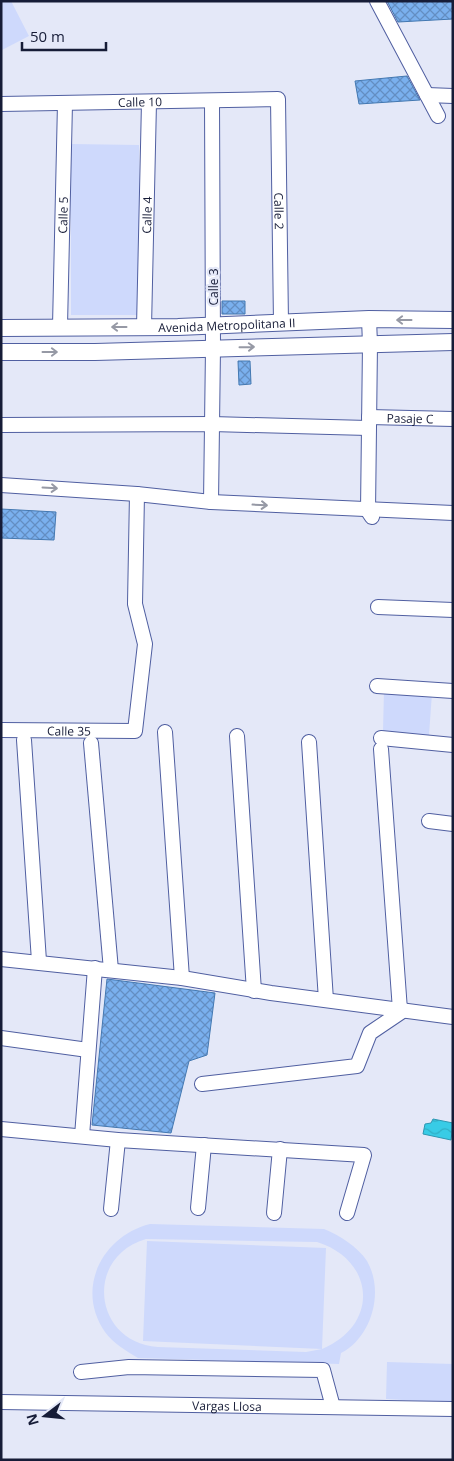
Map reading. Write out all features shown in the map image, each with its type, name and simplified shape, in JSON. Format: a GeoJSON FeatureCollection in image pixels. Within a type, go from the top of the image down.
{"type":"FeatureCollection","features":[{"type":"Feature","properties":{"kind":"main road","name":"Avenida Metropolitana II"},"geometry":{"type":"LineString","coordinates":[[1,328],[213,326],[369,320],[453,320]]}},
{"type":"Feature","properties":{"kind":"main road","name":"Avenida Metropolitana II"},"geometry":{"type":"LineString","coordinates":[[1,352],[95,352],[453,342]]}},
{"type":"Feature","properties":{"kind":"street"},"geometry":{"type":"LineString","coordinates":[[377,1],[438,116]]}},
{"type":"Feature","properties":{"kind":"street"},"geometry":{"type":"LineString","coordinates":[[427,95],[453,96]]}},
{"type":"Feature","properties":{"kind":"street","name":"Calle 10"},"geometry":{"type":"LineString","coordinates":[[1,104],[278,99]]}},
{"type":"Feature","properties":{"kind":"street","name":"Calle 2"},"geometry":{"type":"LineString","coordinates":[[278,99],[281,323]]}},
{"type":"Feature","properties":{"kind":"street","name":"Calle 3"},"geometry":{"type":"LineString","coordinates":[[211,502],[213,348],[212,100]]}},
{"type":"Feature","properties":{"kind":"street","name":"Calle 4"},"geometry":{"type":"LineString","coordinates":[[144,327],[149,102]]}},
{"type":"Feature","properties":{"kind":"street","name":"Calle 5"},"geometry":{"type":"LineString","coordinates":[[60,326],[65,103]]}},
{"type":"Feature","properties":{"kind":"street"},"geometry":{"type":"LineString","coordinates":[[369,320],[368,511],[374,519],[453,523]]}},
{"type":"Feature","properties":{"kind":"street","name":"Pasaje C"},"geometry":{"type":"LineString","coordinates":[[1,425],[368,423],[453,419]]}},
{"type":"Feature","properties":{"kind":"street"},"geometry":{"type":"LineString","coordinates":[[1,485],[137,494],[211,502],[453,514]]}},
{"type":"Feature","properties":{"kind":"street","name":"Calle 35"},"geometry":{"type":"LineString","coordinates":[[1,730],[135,731],[145,644],[135,604],[137,494]]}},
{"type":"Feature","properties":{"kind":"street"},"geometry":{"type":"LineString","coordinates":[[378,607],[453,610]]}},
{"type":"Feature","properties":{"kind":"street"},"geometry":{"type":"LineString","coordinates":[[377,686],[453,691]]}},
{"type":"Feature","properties":{"kind":"street"},"geometry":{"type":"LineString","coordinates":[[165,732],[182,978]]}},
{"type":"Feature","properties":{"kind":"street"},"geometry":{"type":"LineString","coordinates":[[237,736],[254,991]]}},
{"type":"Feature","properties":{"kind":"street"},"geometry":{"type":"LineString","coordinates":[[24,740],[39,962]]}},
{"type":"Feature","properties":{"kind":"street"},"geometry":{"type":"LineString","coordinates":[[309,742],[326,1000]]}},
{"type":"Feature","properties":{"kind":"street"},"geometry":{"type":"LineString","coordinates":[[92,743],[111,970]]}},
{"type":"Feature","properties":{"kind":"street"},"geometry":{"type":"LineString","coordinates":[[402,1010],[381,743],[453,745]]}},
{"type":"Feature","properties":{"kind":"street"},"geometry":{"type":"LineString","coordinates":[[429,821],[453,824]]}},
{"type":"Feature","properties":{"kind":"street"},"geometry":{"type":"LineString","coordinates":[[1,959],[182,978],[254,991],[453,1016]]}},
{"type":"Feature","properties":{"kind":"street"},"geometry":{"type":"LineString","coordinates":[[82,1136],[95,968]]}},
{"type":"Feature","properties":{"kind":"street"},"geometry":{"type":"LineString","coordinates":[[202,1084],[357,1066],[370,1033],[402,1010]]}},
{"type":"Feature","properties":{"kind":"street"},"geometry":{"type":"LineString","coordinates":[[1,1038],[88,1050]]}},
{"type":"Feature","properties":{"kind":"street"},"geometry":{"type":"LineString","coordinates":[[1,1129],[118,1140],[280,1149],[364,1156],[347,1213]]}},
{"type":"Feature","properties":{"kind":"street"},"geometry":{"type":"LineString","coordinates":[[111,1209],[118,1140]]}},
{"type":"Feature","properties":{"kind":"street"},"geometry":{"type":"LineString","coordinates":[[198,1208],[204,1145]]}},
{"type":"Feature","properties":{"kind":"street"},"geometry":{"type":"LineString","coordinates":[[274,1213],[280,1149]]}},
{"type":"Feature","properties":{"kind":"street"},"geometry":{"type":"LineString","coordinates":[[81,1372],[129,1366],[323,1370],[333,1407]]}},
{"type":"Feature","properties":{"kind":"street","name":"Vargas Llosa"},"geometry":{"type":"LineString","coordinates":[[1,1402],[453,1409]]}},
{"type":"Feature","properties":{"kind":"shaded area"},"geometry":{"type":"Polygon","coordinates":[[[1,1],[11,1],[29,36],[2,50],[1,1]]]}},
{"type":"Feature","properties":{"kind":"shaded area"},"geometry":{"type":"Polygon","coordinates":[[[71,144],[139,145],[139,315],[71,315],[71,144]]]}},
{"type":"Feature","properties":{"kind":"shaded area"},"geometry":{"type":"Polygon","coordinates":[[[384,690],[432,693],[429,735],[383,731],[384,690]]]}},
{"type":"Feature","properties":{"kind":"shaded area"},"geometry":{"type":"Polygon","coordinates":[[[150,1224],[324,1229],[348,1242],[367,1261],[375,1286],[375,1300],[372,1313],[360,1337],[341,1353],[339,1364],[138,1358],[124,1350],[108,1336],[96,1316],[93,1299],[93,1282],[98,1266],[118,1240],[133,1230],[150,1224]],[[146,1239],[126,1249],[113,1263],[105,1280],[104,1298],[109,1315],[120,1331],[136,1342],[158,1347],[306,1352],[322,1349],[341,1338],[354,1325],[361,1309],[363,1293],[359,1277],[350,1263],[336,1251],[317,1242],[146,1239]]]}},
{"type":"Feature","properties":{"kind":"shaded area"},"geometry":{"type":"Polygon","coordinates":[[[147,1241],[326,1248],[322,1349],[143,1341],[147,1241]]]}},
{"type":"Feature","properties":{"kind":"shaded area"},"geometry":{"type":"Polygon","coordinates":[[[387,1362],[453,1364],[453,1403],[386,1399],[387,1362]]]}},
{"type":"Feature","properties":{"kind":"water"},"geometry":{"type":"Polygon","coordinates":[[[433,1119],[453,1123],[451,1140],[423,1134],[425,1124],[431,1123],[433,1119]]]}},
{"type":"Feature","properties":{"kind":"building"},"geometry":{"type":"Polygon","coordinates":[[[387,1],[453,1],[453,19],[398,22],[387,1]]]}},
{"type":"Feature","properties":{"kind":"building"},"geometry":{"type":"Polygon","coordinates":[[[407,76],[420,100],[359,104],[355,81],[407,76]]]}},
{"type":"Feature","properties":{"kind":"building"},"geometry":{"type":"Polygon","coordinates":[[[222,301],[245,301],[245,314],[222,314],[222,301]]]}},
{"type":"Feature","properties":{"kind":"building"},"geometry":{"type":"Polygon","coordinates":[[[238,361],[250,361],[251,384],[239,385],[238,361]]]}},
{"type":"Feature","properties":{"kind":"building"},"geometry":{"type":"Polygon","coordinates":[[[1,509],[56,512],[54,540],[1,538],[1,509]]]}},
{"type":"Feature","properties":{"kind":"building"},"geometry":{"type":"Polygon","coordinates":[[[107,979],[215,993],[207,1055],[189,1061],[171,1133],[92,1125],[107,979]]]}}]}
